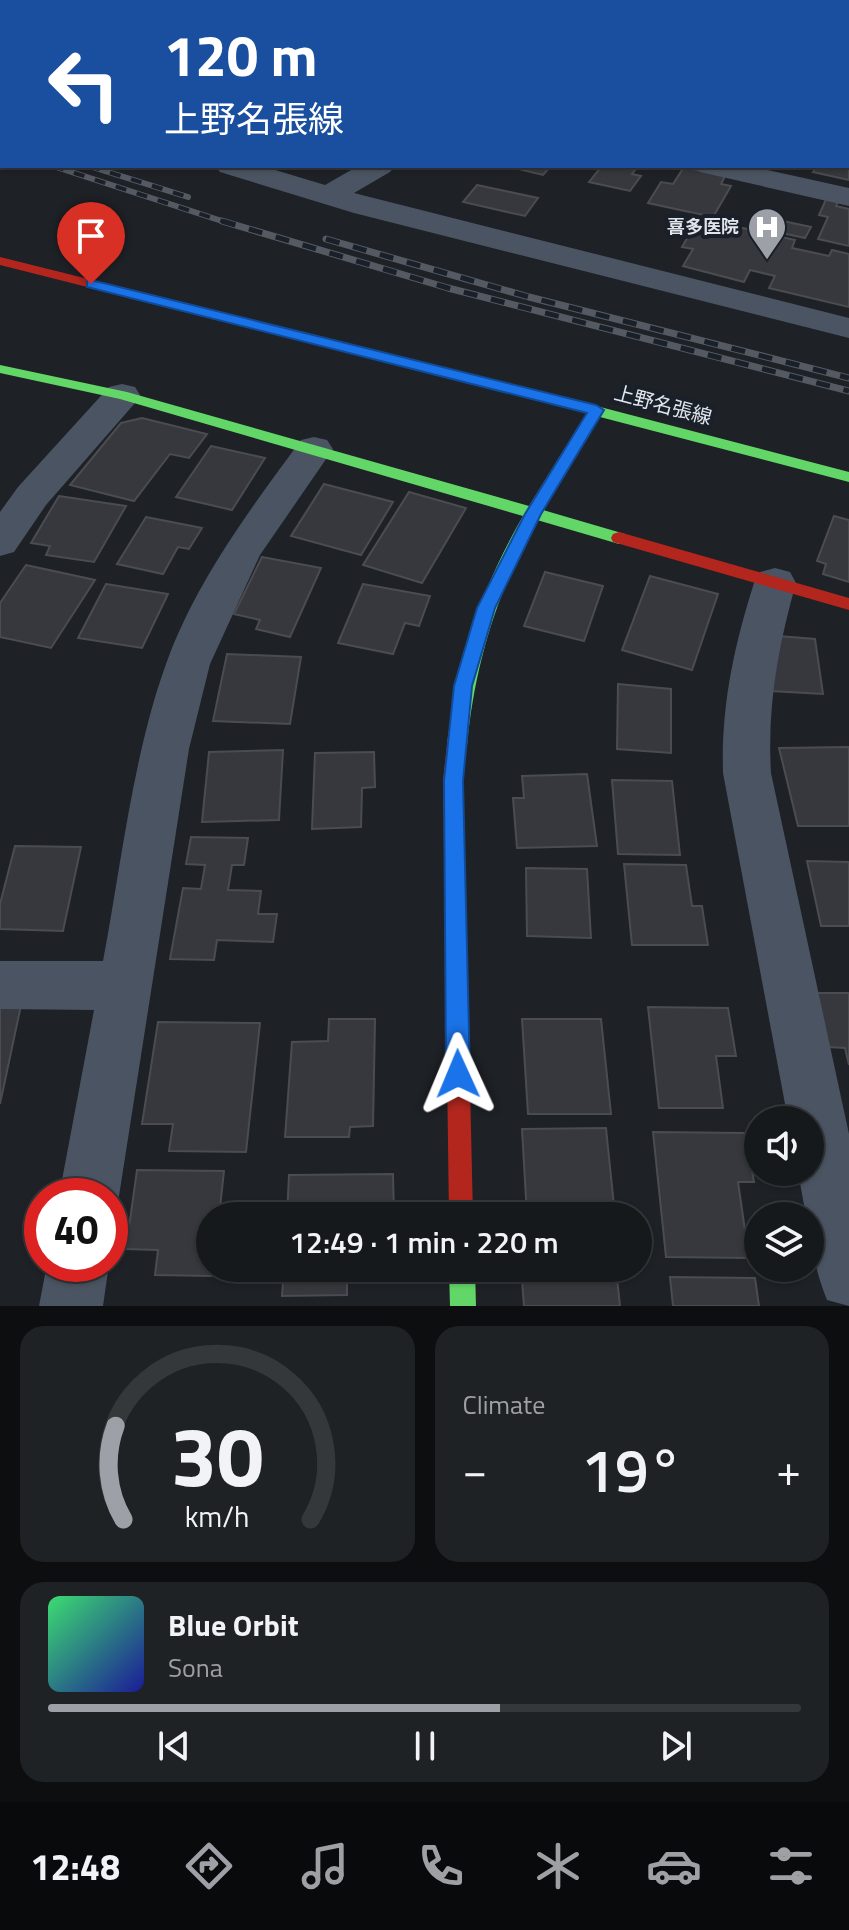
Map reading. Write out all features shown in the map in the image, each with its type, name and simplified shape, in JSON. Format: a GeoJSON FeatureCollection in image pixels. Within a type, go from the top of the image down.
{"type":"FeatureCollection","features":[{"type":"Feature","properties":{"kind":"street"},"geometry":{"type":"LineString","coordinates":[[237,168],[684,288],[849,328]]}},
{"type":"Feature","properties":{"kind":"street"},"geometry":{"type":"LineString","coordinates":[[329,195],[376,168]]}},
{"type":"Feature","properties":{"kind":"street"},"geometry":{"type":"LineString","coordinates":[[719,168],[849,197]]}},
{"type":"Feature","properties":{"kind":"street","name":"上野名張線"},"geometry":{"type":"LineString","coordinates":[[0,261],[596,410],[849,477]]}},
{"type":"Feature","properties":{"kind":"street"},"geometry":{"type":"LineString","coordinates":[[0,369],[122,395],[849,604]]}},
{"type":"Feature","properties":{"kind":"street"},"geometry":{"type":"LineString","coordinates":[[0,542],[32,496],[122,395]]}},
{"type":"Feature","properties":{"kind":"street"},"geometry":{"type":"LineString","coordinates":[[461,1202],[453,781],[463,686],[486,608],[533,514],[596,410]]}},
{"type":"Feature","properties":{"kind":"street"},"geometry":{"type":"LineString","coordinates":[[92,1178],[166,749],[188,664],[221,589],[243,549],[314,449]]}},
{"type":"Feature","properties":{"kind":"street"},"geometry":{"type":"LineString","coordinates":[[775,583],[749,677],[745,738],[747,773],[849,1278]]}},
{"type":"Feature","properties":{"kind":"street"},"geometry":{"type":"LineString","coordinates":[[0,985],[123,986]]}},
{"type":"Feature","properties":{"kind":"street"},"geometry":{"type":"LineString","coordinates":[[71,1306],[75,1282]]}},
{"type":"Feature","properties":{"kind":"street"},"geometry":{"type":"LineString","coordinates":[[462,1282],[463,1306]]}},
{"type":"Feature","properties":{"kind":"building"},"geometry":{"type":"Polygon","coordinates":[[[514,168],[549,168],[543,175],[514,168]]]}},
{"type":"Feature","properties":{"kind":"building"},"geometry":{"type":"Polygon","coordinates":[[[600,168],[636,168],[632,174],[641,176],[630,191],[589,182],[600,168]]]}},
{"type":"Feature","properties":{"kind":"building"},"geometry":{"type":"Polygon","coordinates":[[[683,168],[689,168],[725,176],[721,184],[731,186],[713,217],[648,203],[661,182],[673,184],[683,168]]]}},
{"type":"Feature","properties":{"kind":"building"},"geometry":{"type":"Polygon","coordinates":[[[816,168],[849,168],[849,180],[813,172],[816,168]]]}},
{"type":"Feature","properties":{"kind":"building"},"geometry":{"type":"Polygon","coordinates":[[[477,185],[538,198],[525,216],[463,202],[477,185]]]}},
{"type":"Feature","properties":{"kind":"building"},"geometry":{"type":"Polygon","coordinates":[[[827,197],[839,200],[836,206],[849,209],[849,246],[818,239],[828,217],[819,215],[827,197]]]}},
{"type":"Feature","properties":{"kind":"building"},"geometry":{"type":"Polygon","coordinates":[[[764,217],[811,227],[805,238],[758,228],[764,217]]]}},
{"type":"Feature","properties":{"kind":"building","name":"喜多医院"},"geometry":{"type":"Polygon","coordinates":[[[699,218],[795,240],[792,248],[829,256],[832,250],[849,254],[849,307],[769,288],[775,276],[750,270],[744,282],[683,266],[693,249],[682,247],[699,218]]]}},
{"type":"Feature","properties":{"kind":"building"},"geometry":{"type":"Polygon","coordinates":[[[142,418],[207,434],[189,458],[170,454],[134,501],[70,485],[121,423],[142,418]]]}},
{"type":"Feature","properties":{"kind":"building"},"geometry":{"type":"Polygon","coordinates":[[[211,446],[265,458],[232,510],[176,497],[211,446]]]}},
{"type":"Feature","properties":{"kind":"building"},"geometry":{"type":"Polygon","coordinates":[[[324,484],[393,502],[361,555],[291,536],[324,484]]]}},
{"type":"Feature","properties":{"kind":"building"},"geometry":{"type":"Polygon","coordinates":[[[409,492],[466,508],[422,583],[363,565],[409,492]]]}},
{"type":"Feature","properties":{"kind":"building"},"geometry":{"type":"Polygon","coordinates":[[[59,496],[126,506],[94,562],[46,555],[50,546],[31,543],[59,496]]]}},
{"type":"Feature","properties":{"kind":"building"},"geometry":{"type":"Polygon","coordinates":[[[834,516],[849,520],[849,582],[823,574],[826,564],[817,561],[834,516]]]}},
{"type":"Feature","properties":{"kind":"building"},"geometry":{"type":"Polygon","coordinates":[[[146,517],[202,528],[189,549],[178,547],[163,574],[117,564],[146,517]]]}},
{"type":"Feature","properties":{"kind":"building"},"geometry":{"type":"Polygon","coordinates":[[[262,557],[321,568],[290,637],[256,629],[260,620],[234,614],[262,557]]]}},
{"type":"Feature","properties":{"kind":"building"},"geometry":{"type":"Polygon","coordinates":[[[26,565],[95,580],[51,648],[0,637],[0,603],[26,565]]]}},
{"type":"Feature","properties":{"kind":"building"},"geometry":{"type":"Polygon","coordinates":[[[545,572],[603,586],[584,641],[524,626],[545,572]]]}},
{"type":"Feature","properties":{"kind":"building"},"geometry":{"type":"Polygon","coordinates":[[[650,576],[718,594],[692,670],[622,650],[650,576]]]}},
{"type":"Feature","properties":{"kind":"building"},"geometry":{"type":"Polygon","coordinates":[[[106,584],[168,594],[142,648],[78,638],[106,584]]]}},
{"type":"Feature","properties":{"kind":"building"},"geometry":{"type":"Polygon","coordinates":[[[363,584],[430,596],[419,626],[405,623],[393,654],[338,643],[363,584]]]}},
{"type":"Feature","properties":{"kind":"building"},"geometry":{"type":"Polygon","coordinates":[[[766,635],[815,639],[823,694],[771,691],[766,635]]]}},
{"type":"Feature","properties":{"kind":"building"},"geometry":{"type":"Polygon","coordinates":[[[227,654],[301,657],[290,724],[213,721],[227,654]]]}},
{"type":"Feature","properties":{"kind":"building"},"geometry":{"type":"Polygon","coordinates":[[[618,684],[671,689],[671,753],[617,749],[618,684]]]}},
{"type":"Feature","properties":{"kind":"building"},"geometry":{"type":"Polygon","coordinates":[[[849,747],[849,826],[798,826],[779,748],[849,747]]]}},
{"type":"Feature","properties":{"kind":"building"},"geometry":{"type":"Polygon","coordinates":[[[283,750],[279,820],[202,822],[209,752],[283,750]]]}},
{"type":"Feature","properties":{"kind":"building"},"geometry":{"type":"Polygon","coordinates":[[[374,752],[375,787],[362,788],[361,827],[312,829],[315,753],[374,752]]]}},
{"type":"Feature","properties":{"kind":"building"},"geometry":{"type":"Polygon","coordinates":[[[587,774],[597,846],[517,848],[513,798],[524,798],[522,776],[587,774]]]}},
{"type":"Feature","properties":{"kind":"building"},"geometry":{"type":"Polygon","coordinates":[[[612,780],[672,781],[680,855],[618,854],[612,780]]]}},
{"type":"Feature","properties":{"kind":"building"},"geometry":{"type":"Polygon","coordinates":[[[191,837],[248,838],[244,865],[232,865],[228,890],[261,891],[258,914],[277,914],[273,942],[217,940],[214,960],[170,959],[183,888],[201,889],[205,865],[186,864],[191,837]]]}},
{"type":"Feature","properties":{"kind":"building"},"geometry":{"type":"Polygon","coordinates":[[[15,846],[81,847],[63,931],[0,929],[0,904],[15,846]]]}},
{"type":"Feature","properties":{"kind":"building"},"geometry":{"type":"Polygon","coordinates":[[[807,861],[849,862],[849,926],[821,926],[807,861]]]}},
{"type":"Feature","properties":{"kind":"building"},"geometry":{"type":"Polygon","coordinates":[[[624,864],[686,865],[692,906],[702,906],[708,945],[632,945],[624,864]]]}},
{"type":"Feature","properties":{"kind":"building"},"geometry":{"type":"Polygon","coordinates":[[[526,868],[587,869],[591,938],[527,936],[526,868]]]}},
{"type":"Feature","properties":{"kind":"building"},"geometry":{"type":"Polygon","coordinates":[[[817,993],[849,993],[849,1065],[845,1048],[828,1047],[817,993]]]}},
{"type":"Feature","properties":{"kind":"building"},"geometry":{"type":"Polygon","coordinates":[[[0,996],[23,996],[0,1104],[0,996]]]}},
{"type":"Feature","properties":{"kind":"building"},"geometry":{"type":"Polygon","coordinates":[[[648,1007],[728,1008],[736,1056],[716,1056],[723,1108],[659,1108],[648,1007]]]}},
{"type":"Feature","properties":{"kind":"building"},"geometry":{"type":"Polygon","coordinates":[[[329,1019],[375,1019],[373,1126],[350,1127],[349,1137],[285,1137],[292,1042],[328,1041],[329,1019]]]}},
{"type":"Feature","properties":{"kind":"building"},"geometry":{"type":"Polygon","coordinates":[[[522,1019],[601,1019],[611,1114],[528,1114],[522,1019]]]}},
{"type":"Feature","properties":{"kind":"building"},"geometry":{"type":"Polygon","coordinates":[[[158,1022],[260,1023],[246,1152],[169,1151],[173,1124],[142,1124],[158,1022]]]}},
{"type":"Feature","properties":{"kind":"building"},"geometry":{"type":"Polygon","coordinates":[[[606,1128],[614,1202],[526,1202],[522,1129],[606,1128]]]}},
{"type":"Feature","properties":{"kind":"building"},"geometry":{"type":"Polygon","coordinates":[[[653,1132],[744,1133],[744,1182],[738,1182],[744,1223],[744,1258],[666,1257],[653,1132]]]}},
{"type":"Feature","properties":{"kind":"building"},"geometry":{"type":"Polygon","coordinates":[[[137,1170],[224,1171],[221,1202],[196,1202],[196,1276],[155,1275],[158,1250],[128,1249],[137,1170]]]}},
{"type":"Feature","properties":{"kind":"building"},"geometry":{"type":"Polygon","coordinates":[[[393,1174],[394,1202],[288,1202],[289,1175],[393,1174]]]}},
{"type":"Feature","properties":{"kind":"building"},"geometry":{"type":"Polygon","coordinates":[[[670,1277],[744,1278],[744,1282],[756,1282],[759,1306],[673,1306],[670,1277]]]}},
{"type":"Feature","properties":{"kind":"building"},"geometry":{"type":"Polygon","coordinates":[[[283,1282],[347,1282],[347,1295],[282,1296],[283,1282]]]}},
{"type":"Feature","properties":{"kind":"building"},"geometry":{"type":"Polygon","coordinates":[[[522,1282],[617,1282],[620,1306],[524,1306],[522,1282]]]}},
{"type":"Feature","properties":{"kind":"railway"},"geometry":{"type":"LineString","coordinates":[[59,168],[228,223]]}},
{"type":"Feature","properties":{"kind":"railway"},"geometry":{"type":"LineString","coordinates":[[95,168],[188,197]]}},
{"type":"Feature","properties":{"kind":"railway"},"geometry":{"type":"LineString","coordinates":[[222,221],[448,288],[849,391]]}},
{"type":"Feature","properties":{"kind":"railway"},"geometry":{"type":"LineString","coordinates":[[326,239],[529,297],[849,378]]}},
{"type":"Feature","properties":{"kind":"traffic: fast"},"geometry":{"type":"LineString","coordinates":[[0,369],[122,395],[619,538]]}},
{"type":"Feature","properties":{"kind":"traffic: fast"},"geometry":{"type":"LineString","coordinates":[[539,396],[849,477]]}},
{"type":"Feature","properties":{"kind":"traffic: fast"},"geometry":{"type":"LineString","coordinates":[[457,745],[467,676],[486,608],[522,531],[596,410]]}},
{"type":"Feature","properties":{"kind":"traffic: fast"},"geometry":{"type":"LineString","coordinates":[[462,1282],[463,1306]]}},
{"type":"Feature","properties":{"kind":"traffic: jam"},"geometry":{"type":"LineString","coordinates":[[0,261],[539,396]]}},
{"type":"Feature","properties":{"kind":"traffic: jam"},"geometry":{"type":"LineString","coordinates":[[619,538],[849,604]]}},
{"type":"Feature","properties":{"kind":"traffic: jam"},"geometry":{"type":"LineString","coordinates":[[457,745],[453,781],[461,1202]]}},
{"type":"Feature","properties":{"kind":"place","name":"喜多医院"},"geometry":{"type":"Point","coordinates":[767,261]}},
{"type":"Feature","properties":{"kind":"route"},"geometry":{"type":"LineString","coordinates":[[91,284],[596,410],[533,514],[486,608],[463,686],[453,781],[458,1074]]}}]}
